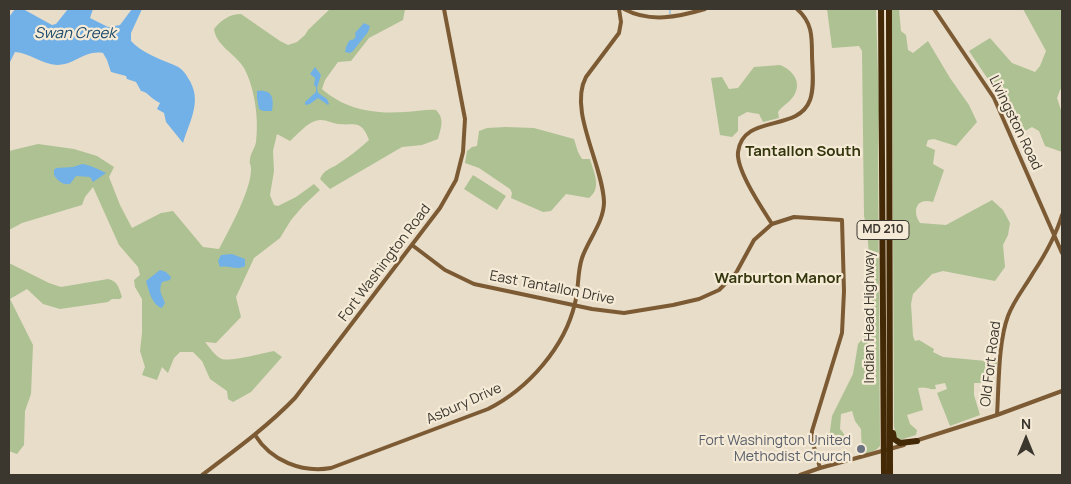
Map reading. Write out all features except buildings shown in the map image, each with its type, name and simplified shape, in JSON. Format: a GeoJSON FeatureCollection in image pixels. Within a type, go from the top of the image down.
{"type":"FeatureCollection","features":[{"type":"Feature","properties":{"kind":"highway","name":"Indian Head Highway"},"geometry":{"type":"LineString","coordinates":[[881,9],[883,382],[890,475]]}},
{"type":"Feature","properties":{"kind":"highway","name":"Indian Head Highway"},"geometry":{"type":"LineString","coordinates":[[884,475],[890,393],[889,9]]}},
{"type":"Feature","properties":{"kind":"highway"},"geometry":{"type":"LineString","coordinates":[[890,393],[894,438],[900,443],[917,440]]}},
{"type":"Feature","properties":{"kind":"street","name":"Fort Washington Road"},"geometry":{"type":"LineString","coordinates":[[202,475],[279,415],[307,384],[451,191],[463,152],[465,119],[444,9]]}},
{"type":"Feature","properties":{"kind":"street","name":"Asbury Drive"},"geometry":{"type":"LineString","coordinates":[[255,435],[267,450],[284,462],[304,469],[326,469],[350,462],[481,412],[510,397],[534,376],[565,331],[575,306],[581,260],[598,226],[604,202],[602,183],[581,114],[581,92],[582,85],[590,70],[619,33],[619,9]]}},
{"type":"Feature","properties":{"kind":"street"},"geometry":{"type":"LineString","coordinates":[[624,9],[638,15],[662,18],[681,16],[705,9]]}},
{"type":"Feature","properties":{"kind":"street"},"geometry":{"type":"LineString","coordinates":[[772,224],[742,173],[738,155],[741,142],[749,133],[761,127],[794,117],[805,109],[810,98],[812,65],[810,28],[806,18],[797,9]]}},
{"type":"Feature","properties":{"kind":"street","name":"Livingston Road"},"geometry":{"type":"LineString","coordinates":[[934,9],[994,98],[1062,253]]}},
{"type":"Feature","properties":{"kind":"street","name":"Old Fort Road"},"geometry":{"type":"LineString","coordinates":[[800,475],[997,415],[1003,339],[1008,315],[1054,235],[1062,215]]}},
{"type":"Feature","properties":{"kind":"street","name":"East Tantallon Drive"},"geometry":{"type":"LineString","coordinates":[[412,245],[446,270],[465,281],[575,306],[624,313],[655,309],[706,296],[719,290],[733,277],[751,244],[761,232],[772,224],[794,217],[842,220],[844,291],[842,334],[812,428],[812,440],[820,468]]}},
{"type":"Feature","properties":{"kind":"street"},"geometry":{"type":"LineString","coordinates":[[997,415],[1062,391]]}},
{"type":"Feature","properties":{"kind":"green space"},"geometry":{"type":"Polygon","coordinates":[[[330,9],[405,9],[403,20],[369,38],[351,61],[338,62],[325,80],[322,89],[341,102],[371,111],[409,112],[436,110],[441,117],[438,139],[422,145],[402,147],[330,189],[320,179],[326,171],[369,140],[363,129],[357,125],[318,120],[308,125],[290,141],[277,134],[273,151],[274,171],[270,195],[274,205],[278,206],[296,197],[314,184],[320,190],[291,220],[280,238],[254,258],[236,297],[241,317],[216,343],[205,342],[215,354],[226,360],[274,351],[282,357],[251,392],[233,402],[228,399],[227,391],[210,379],[202,361],[193,352],[180,352],[174,358],[168,373],[162,367],[157,380],[142,375],[145,367],[140,351],[142,299],[135,287],[134,280],[140,275],[138,267],[119,245],[93,187],[85,197],[82,205],[22,223],[9,230],[9,151],[38,144],[74,149],[97,156],[114,167],[109,177],[132,228],[161,213],[173,211],[203,247],[219,249],[248,187],[251,168],[250,158],[256,142],[257,124],[255,104],[248,76],[240,63],[218,40],[214,29],[226,18],[241,14],[288,45],[297,42],[330,9]]]}},
{"type":"Feature","properties":{"kind":"green space"},"geometry":{"type":"Polygon","coordinates":[[[827,9],[876,9],[879,109],[880,446],[876,450],[862,455],[861,429],[855,421],[852,411],[841,414],[840,429],[844,434],[845,444],[837,443],[828,446],[832,416],[853,374],[858,344],[870,330],[872,296],[867,229],[864,216],[862,51],[859,46],[832,48],[827,9]]]}},
{"type":"Feature","properties":{"kind":"green space"},"geometry":{"type":"Polygon","coordinates":[[[892,9],[899,9],[901,31],[906,35],[908,50],[913,53],[928,41],[969,105],[977,122],[956,146],[934,139],[928,140],[926,146],[935,150],[933,164],[944,170],[933,202],[923,201],[917,206],[916,214],[920,223],[946,225],[992,200],[1003,210],[1010,223],[1008,235],[1003,245],[1005,267],[995,281],[943,271],[932,274],[913,294],[911,304],[915,341],[919,340],[934,349],[933,352],[943,357],[997,362],[996,371],[983,373],[981,383],[974,383],[974,395],[980,415],[950,426],[937,393],[947,389],[945,383],[935,385],[936,389],[918,388],[923,410],[907,415],[910,424],[917,430],[916,435],[900,440],[896,436],[894,426],[892,9]]]}},
{"type":"Feature","properties":{"kind":"green space"},"geometry":{"type":"Polygon","coordinates":[[[1023,9],[1062,9],[1062,88],[1057,98],[1062,113],[1062,152],[1045,146],[1039,131],[1032,127],[1016,136],[1000,97],[969,51],[990,38],[1012,63],[1035,72],[1040,66],[1046,51],[1023,9]]]}},
{"type":"Feature","properties":{"kind":"green space"},"geometry":{"type":"Polygon","coordinates":[[[780,65],[789,70],[797,82],[797,87],[790,101],[778,112],[779,118],[763,122],[759,114],[747,112],[738,117],[738,131],[732,137],[720,135],[711,78],[722,77],[729,89],[738,88],[754,67],[780,65]]]}},
{"type":"Feature","properties":{"kind":"green space"},"geometry":{"type":"Polygon","coordinates":[[[487,128],[534,128],[574,139],[582,159],[590,159],[596,180],[593,194],[589,198],[566,194],[551,211],[543,212],[511,198],[512,193],[510,189],[479,168],[465,163],[467,151],[477,146],[479,131],[487,128]]]}},
{"type":"Feature","properties":{"kind":"green space"},"geometry":{"type":"Polygon","coordinates":[[[473,175],[506,196],[497,210],[464,189],[473,175]]]}},
{"type":"Feature","properties":{"kind":"green space"},"geometry":{"type":"Polygon","coordinates":[[[9,263],[61,287],[108,279],[118,285],[122,297],[108,302],[60,309],[43,304],[27,289],[10,299],[33,345],[31,394],[25,411],[24,445],[17,454],[9,451],[9,263]]]}},
{"type":"Feature","properties":{"kind":"water","name":"Swan Creek"},"geometry":{"type":"Polygon","coordinates":[[[15,9],[23,9],[52,25],[56,24],[68,9],[93,9],[90,18],[108,27],[120,25],[132,9],[142,9],[131,33],[131,41],[146,52],[180,68],[195,94],[194,110],[183,143],[166,122],[164,113],[157,109],[160,103],[141,91],[136,82],[127,79],[126,76],[111,72],[103,53],[85,55],[69,63],[57,65],[15,52],[9,64],[9,17],[15,9]]]}},
{"type":"Feature","properties":{"kind":"water"},"geometry":{"type":"Polygon","coordinates":[[[364,23],[370,26],[368,32],[353,51],[350,53],[345,52],[349,41],[355,38],[355,33],[364,23]]]}},
{"type":"Feature","properties":{"kind":"water"},"geometry":{"type":"Polygon","coordinates":[[[315,67],[321,75],[317,88],[318,93],[327,99],[328,105],[318,98],[305,105],[305,102],[316,92],[315,78],[310,74],[315,67]]]}},
{"type":"Feature","properties":{"kind":"water"},"geometry":{"type":"Polygon","coordinates":[[[257,91],[269,93],[273,103],[272,111],[259,109],[257,91]]]}},
{"type":"Feature","properties":{"kind":"water"},"geometry":{"type":"Polygon","coordinates":[[[82,164],[106,173],[93,182],[90,177],[76,176],[70,184],[60,182],[54,175],[56,168],[73,167],[82,164]]]}},
{"type":"Feature","properties":{"kind":"water"},"geometry":{"type":"Polygon","coordinates":[[[232,254],[245,259],[245,266],[239,268],[220,267],[218,261],[221,255],[232,254]]]}},
{"type":"Feature","properties":{"kind":"water"},"geometry":{"type":"Polygon","coordinates":[[[160,270],[166,272],[171,277],[170,280],[162,282],[160,288],[165,303],[162,308],[153,301],[146,281],[160,270]]]}},
{"type":"Feature","properties":{"kind":"waterway"},"geometry":{"type":"LineString","coordinates":[[670,9],[670,14]]}},
{"type":"Feature","properties":{"kind":"place","name":"Fort Washington United Methodist Church"},"geometry":{"type":"Point","coordinates":[861,449]}},
{"type":"Feature","properties":{"kind":"district","name":"Tantallon South"},"geometry":{"type":"Point","coordinates":[803,152]}},
{"type":"Feature","properties":{"kind":"district","name":"Warburton Manor"},"geometry":{"type":"Point","coordinates":[778,279]}}]}
